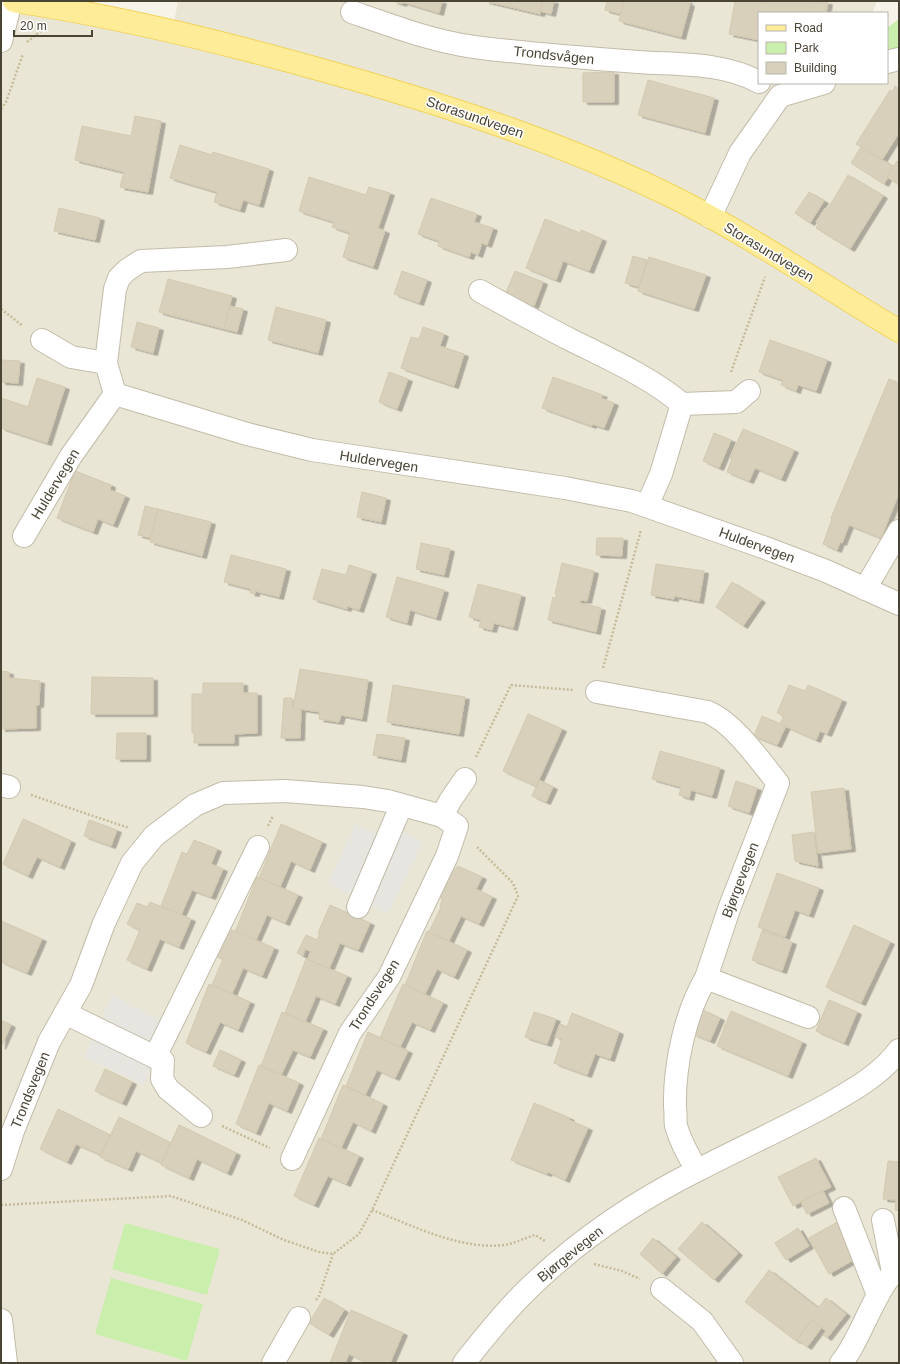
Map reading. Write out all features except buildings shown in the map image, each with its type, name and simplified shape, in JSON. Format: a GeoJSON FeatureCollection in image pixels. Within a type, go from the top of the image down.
{"type":"FeatureCollection","features":[{"type":"Feature","properties":{"kind":"main road","name":"Storasundvegen"},"geometry":{"type":"LineString","coordinates":[[13,1],[72,11],[179,34],[286,60],[415,97],[499,124],[560,147],[630,178],[710,217],[774,254],[899,331]]}},
{"type":"Feature","properties":{"kind":"street"},"geometry":{"type":"LineString","coordinates":[[1,41],[13,1]]}},
{"type":"Feature","properties":{"kind":"street","name":"Trondsvågen"},"geometry":{"type":"LineString","coordinates":[[352,12],[417,35],[473,47],[598,59],[712,66],[746,75],[758,82]]}},
{"type":"Feature","properties":{"kind":"street"},"geometry":{"type":"LineString","coordinates":[[888,62],[899,59]]}},
{"type":"Feature","properties":{"kind":"street","name":"Trondsvågen"},"geometry":{"type":"LineString","coordinates":[[761,84],[777,92],[780,96]]}},
{"type":"Feature","properties":{"kind":"street"},"geometry":{"type":"LineString","coordinates":[[710,217],[740,153],[780,96],[821,84]]}},
{"type":"Feature","properties":{"kind":"street"},"geometry":{"type":"LineString","coordinates":[[115,394],[106,362],[115,289],[119,278],[126,270],[141,260],[227,257],[286,250]]}},
{"type":"Feature","properties":{"kind":"street"},"geometry":{"type":"LineString","coordinates":[[480,291],[556,333],[615,362],[673,396],[682,404],[736,402],[749,391]]}},
{"type":"Feature","properties":{"kind":"street"},"geometry":{"type":"LineString","coordinates":[[42,340],[71,357],[106,362]]}},
{"type":"Feature","properties":{"kind":"street","name":"Huldervegen"},"geometry":{"type":"LineString","coordinates":[[24,536],[71,456],[115,394],[247,434],[312,450],[565,488],[648,506],[763,547],[899,604]]}},
{"type":"Feature","properties":{"kind":"street"},"geometry":{"type":"LineString","coordinates":[[648,506],[661,474],[682,404]]}},
{"type":"Feature","properties":{"kind":"street"},"geometry":{"type":"LineString","coordinates":[[865,589],[899,531]]}},
{"type":"Feature","properties":{"kind":"street","name":"Bjørgevegen"},"geometry":{"type":"LineString","coordinates":[[597,692],[708,712],[718,716],[750,749],[778,783],[729,909],[706,978],[701,986],[683,1036],[675,1084],[676,1125],[697,1170]]}},
{"type":"Feature","properties":{"kind":"street"},"geometry":{"type":"LineString","coordinates":[[442,816],[450,801],[465,780]]}},
{"type":"Feature","properties":{"kind":"street","name":"Trondsvegen"},"geometry":{"type":"LineString","coordinates":[[1,1169],[13,1131],[49,1042],[81,985],[104,923],[132,863],[154,836],[195,805],[223,794],[285,791],[362,797],[388,801],[401,806],[442,816],[458,826],[447,856],[389,977],[350,1033],[292,1159]]}},
{"type":"Feature","properties":{"kind":"street"},"geometry":{"type":"LineString","coordinates":[[358,907],[401,806]]}},
{"type":"Feature","properties":{"kind":"street"},"geometry":{"type":"LineString","coordinates":[[155,1057],[258,846]]}},
{"type":"Feature","properties":{"kind":"street"},"geometry":{"type":"LineString","coordinates":[[706,978],[808,1017]]}},
{"type":"Feature","properties":{"kind":"street"},"geometry":{"type":"LineString","coordinates":[[65,1013],[163,1061],[162,1079],[168,1089],[201,1116]]}},
{"type":"Feature","properties":{"kind":"street","name":"Bjørgevegen"},"geometry":{"type":"LineString","coordinates":[[464,1363],[490,1330],[527,1290],[567,1254],[600,1229],[652,1195],[697,1170],[794,1124],[849,1093],[877,1073],[899,1050]]}},
{"type":"Feature","properties":{"kind":"street"},"geometry":{"type":"LineString","coordinates":[[844,1208],[878,1295]]}},
{"type":"Feature","properties":{"kind":"street"},"geometry":{"type":"LineString","coordinates":[[841,1363],[858,1337],[878,1295],[896,1271],[883,1220]]}},
{"type":"Feature","properties":{"kind":"street"},"geometry":{"type":"LineString","coordinates":[[662,1290],[702,1321],[732,1363]]}},
{"type":"Feature","properties":{"kind":"street"},"geometry":{"type":"LineString","coordinates":[[273,1363],[299,1318]]}},
{"type":"Feature","properties":{"kind":"street"},"geometry":{"type":"LineString","coordinates":[[1,1320],[6,1363]]}},
{"type":"Feature","properties":{"kind":"path"},"geometry":{"type":"LineString","coordinates":[[1,109],[6,102],[28,40],[72,11]]}},
{"type":"Feature","properties":{"kind":"path"},"geometry":{"type":"LineString","coordinates":[[721,402],[774,254]]}},
{"type":"Feature","properties":{"kind":"path"},"geometry":{"type":"LineString","coordinates":[[465,780],[511,685],[597,692],[648,506]]}},
{"type":"Feature","properties":{"kind":"path"},"geometry":{"type":"LineString","coordinates":[[5,786],[154,836]]}},
{"type":"Feature","properties":{"kind":"path"},"geometry":{"type":"LineString","coordinates":[[258,846],[285,791]]}},
{"type":"Feature","properties":{"kind":"path"},"geometry":{"type":"LineString","coordinates":[[201,1116],[292,1159]]}},
{"type":"Feature","properties":{"kind":"path"},"geometry":{"type":"LineString","coordinates":[[372,1210],[434,1234],[474,1246],[506,1244],[535,1235],[567,1254],[595,1264],[622,1271],[662,1290]]}},
{"type":"Feature","properties":{"kind":"path"},"geometry":{"type":"LineString","coordinates":[[299,1318],[319,1296],[333,1254]]}},
{"type":"Feature","properties":{"kind":"shaded area"},"geometry":{"type":"Polygon","coordinates":[[[1,1],[171,39],[178,1],[877,1],[872,12],[758,12],[758,84],[888,84],[888,66],[899,69],[899,1363],[1,1363],[1,1]]]}},
{"type":"Feature","properties":{"kind":"shaded area"},"geometry":{"type":"Polygon","coordinates":[[[384,822],[423,842],[388,914],[328,883],[355,824],[378,834],[384,822]]]}},
{"type":"Feature","properties":{"kind":"shaded area"},"geometry":{"type":"Polygon","coordinates":[[[112,995],[170,1025],[144,1085],[84,1057],[112,995]]]}},
{"type":"Feature","properties":{"kind":"green space"},"geometry":{"type":"Polygon","coordinates":[[[899,19],[899,69],[888,66],[888,27],[899,19]]]}},
{"type":"Feature","properties":{"kind":"green space"},"geometry":{"type":"Polygon","coordinates":[[[125,1223],[220,1249],[207,1295],[112,1269],[125,1223]]]}},
{"type":"Feature","properties":{"kind":"green space"},"geometry":{"type":"Polygon","coordinates":[[[111,1278],[203,1304],[187,1361],[95,1334],[111,1278]]]}}]}
